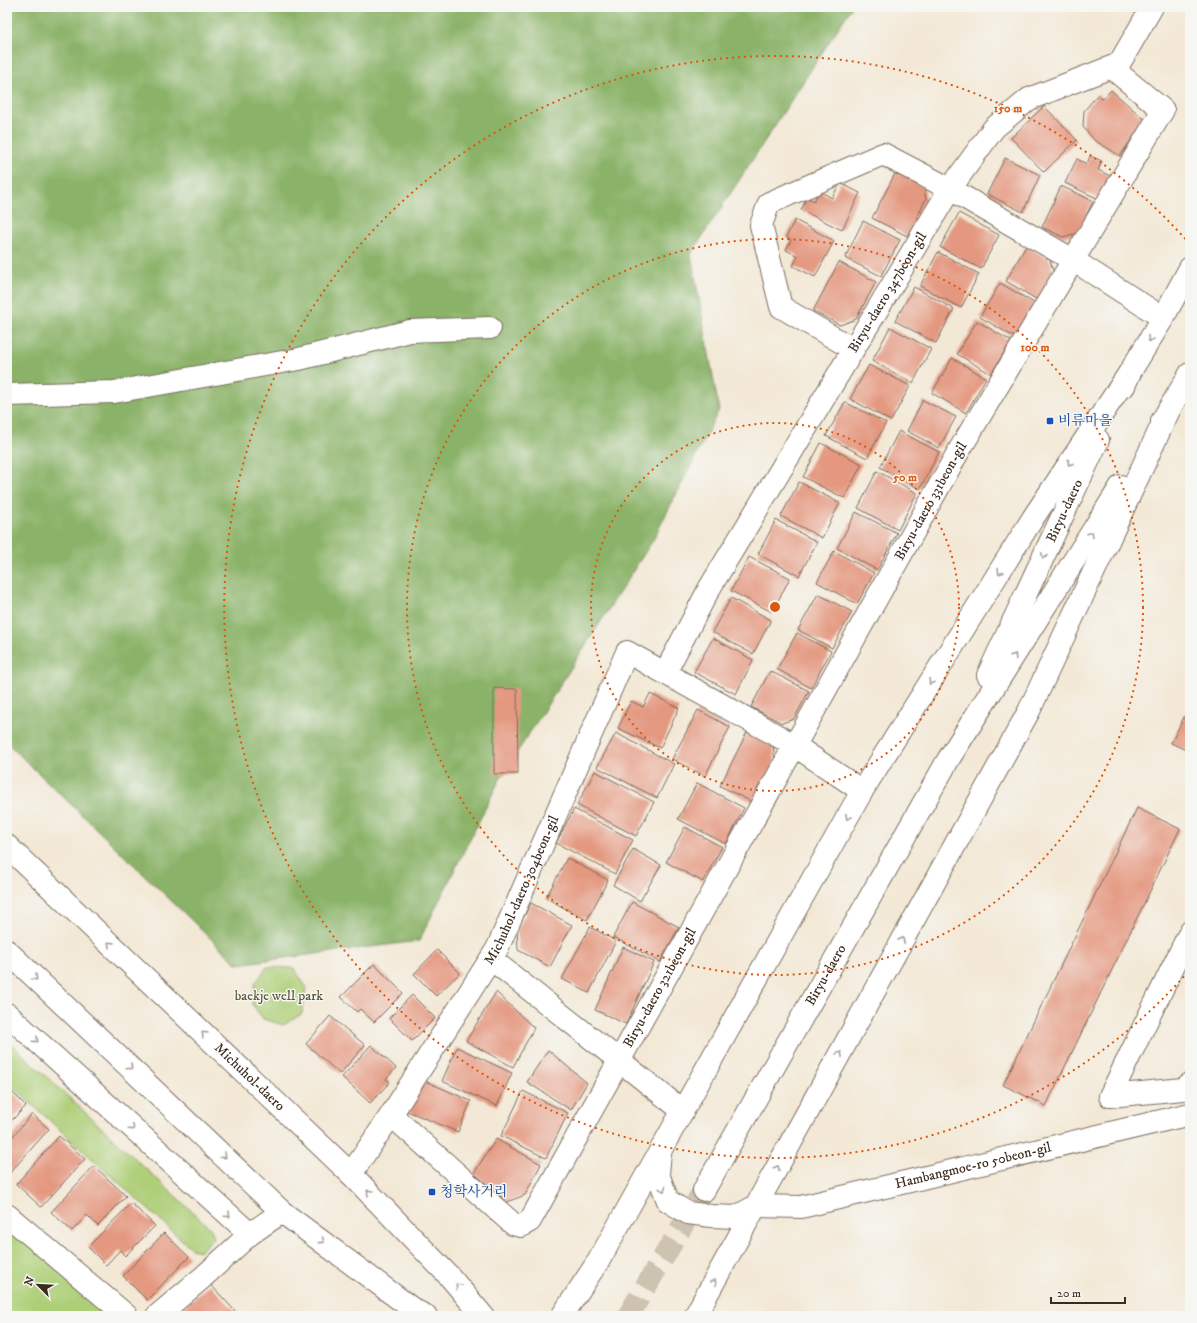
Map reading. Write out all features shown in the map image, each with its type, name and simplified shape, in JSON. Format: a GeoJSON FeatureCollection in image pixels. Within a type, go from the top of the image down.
{"type":"FeatureCollection","features":[{"type":"Feature","properties":{"kind":"main road"},"geometry":{"type":"LineString","coordinates":[[1073,260],[1163,110],[1118,73],[1119,64],[1152,7]]}},
{"type":"Feature","properties":{"kind":"main road","name":"Biryu-daero 347beon-gil"},"geometry":{"type":"LineString","coordinates":[[1119,64],[1029,99],[994,128],[950,189],[853,349],[781,307],[761,225],[769,203],[883,154],[950,189],[1073,260],[1163,318]]}},
{"type":"Feature","properties":{"kind":"main road","name":"Biryu-daero 331beon-gil"},"geometry":{"type":"LineString","coordinates":[[794,745],[957,454],[1073,260]]}},
{"type":"Feature","properties":{"kind":"main road","name":"Biryu-daero"},"geometry":{"type":"LineString","coordinates":[[948,760],[1130,372],[1163,318],[1190,268]]}},
{"type":"Feature","properties":{"kind":"main road"},"geometry":{"type":"LineString","coordinates":[[7,395],[114,392],[299,359],[410,331],[490,328]]}},
{"type":"Feature","properties":{"kind":"main road"},"geometry":{"type":"LineString","coordinates":[[853,349],[709,589],[665,673],[794,745],[862,791]]}},
{"type":"Feature","properties":{"kind":"main road"},"geometry":{"type":"LineString","coordinates":[[562,1316],[599,1260],[862,791],[1033,518],[1130,372]]}},
{"type":"Feature","properties":{"kind":"main road","name":"Biryu-daero"},"geometry":{"type":"LineString","coordinates":[[704,1190],[948,760],[1190,374]]}},
{"type":"Feature","properties":{"kind":"main road"},"geometry":{"type":"LineString","coordinates":[[695,1316],[1029,711],[1170,408]]}},
{"type":"Feature","properties":{"kind":"main road","name":"Michuhol-daero 304beon-gil"},"geometry":{"type":"LineString","coordinates":[[351,1174],[391,1115],[497,949],[627,652],[665,673]]}},
{"type":"Feature","properties":{"kind":"main road","name":"Biryu-daero 321beon-gil"},"geometry":{"type":"LineString","coordinates":[[391,1115],[513,1224],[521,1226],[530,1221],[794,745]]}},
{"type":"Feature","properties":{"kind":"main road","name":"Michuhol-daero"},"geometry":{"type":"LineString","coordinates":[[7,846],[351,1174],[450,1277],[483,1316]]}},
{"type":"Feature","properties":{"kind":"main road"},"geometry":{"type":"LineString","coordinates":[[1190,932],[1110,1096],[1184,1089],[1190,1084]]}},
{"type":"Feature","properties":{"kind":"main road"},"geometry":{"type":"LineString","coordinates":[[7,951],[282,1212],[414,1310],[426,1316]]}},
{"type":"Feature","properties":{"kind":"main road"},"geometry":{"type":"LineString","coordinates":[[491,959],[682,1111]]}},
{"type":"Feature","properties":{"kind":"main road"},"geometry":{"type":"LineString","coordinates":[[7,1014],[250,1234]]}},
{"type":"Feature","properties":{"kind":"main road"},"geometry":{"type":"LineString","coordinates":[[1128,1094],[1135,1127]]}},
{"type":"Feature","properties":{"kind":"main road","name":"Hambangmoe-ro 50beon-gil"},"geometry":{"type":"LineString","coordinates":[[756,1206],[801,1207],[1190,1114]]}},
{"type":"Feature","properties":{"kind":"main road"},"geometry":{"type":"LineString","coordinates":[[660,1151],[658,1174],[668,1201],[688,1214],[736,1217],[756,1206]]}},
{"type":"Feature","properties":{"kind":"main road"},"geometry":{"type":"LineString","coordinates":[[157,1316],[202,1278],[250,1234],[282,1212]]}},
{"type":"Feature","properties":{"kind":"main road"},"geometry":{"type":"LineString","coordinates":[[7,1215],[127,1316]]}},
{"type":"Feature","properties":{"kind":"green space"},"geometry":{"type":"Polygon","coordinates":[[[7,7],[852,7],[691,254],[719,410],[653,540],[500,779],[419,941],[237,964],[7,743],[7,7]]]}},
{"type":"Feature","properties":{"kind":"green space","name":"baekje well park"},"geometry":{"type":"Polygon","coordinates":[[[267,967],[294,968],[306,987],[302,1014],[283,1025],[263,1019],[252,1004],[255,984],[267,967]]]}},
{"type":"Feature","properties":{"kind":"green space"},"geometry":{"type":"Polygon","coordinates":[[[7,1040],[211,1229],[214,1238],[200,1251],[192,1249],[7,1082],[7,1040]]]}},
{"type":"Feature","properties":{"kind":"green space"},"geometry":{"type":"Polygon","coordinates":[[[15,1221],[127,1316],[7,1316],[7,1230],[15,1221]]]}},
{"type":"Feature","properties":{"kind":"building"},"geometry":{"type":"Polygon","coordinates":[[[1111,90],[1145,120],[1120,156],[1094,140],[1083,127],[1084,111],[1098,94],[1103,99],[1111,90]]]}},
{"type":"Feature","properties":{"kind":"building"},"geometry":{"type":"Polygon","coordinates":[[[1044,106],[1077,140],[1044,172],[1011,138],[1044,106]]]}},
{"type":"Feature","properties":{"kind":"building"},"geometry":{"type":"Polygon","coordinates":[[[1090,156],[1102,161],[1098,170],[1112,177],[1101,200],[1065,183],[1077,159],[1087,164],[1090,156]]]}},
{"type":"Feature","properties":{"kind":"building"},"geometry":{"type":"Polygon","coordinates":[[[1005,158],[1040,175],[1023,212],[987,194],[1005,158]]]}},
{"type":"Feature","properties":{"kind":"building"},"geometry":{"type":"Polygon","coordinates":[[[897,170],[923,183],[926,199],[907,236],[872,218],[897,170]]]}},
{"type":"Feature","properties":{"kind":"building"},"geometry":{"type":"Polygon","coordinates":[[[840,183],[860,193],[842,230],[801,210],[807,197],[814,201],[819,191],[832,198],[840,183]]]}},
{"type":"Feature","properties":{"kind":"building"},"geometry":{"type":"Polygon","coordinates":[[[1061,186],[1093,201],[1078,233],[1063,237],[1042,227],[1061,186]]]}},
{"type":"Feature","properties":{"kind":"building"},"geometry":{"type":"Polygon","coordinates":[[[959,213],[999,235],[981,269],[940,247],[959,213]]]}},
{"type":"Feature","properties":{"kind":"building"},"geometry":{"type":"Polygon","coordinates":[[[795,220],[834,241],[815,277],[793,266],[798,256],[786,250],[791,240],[786,237],[795,220]]]}},
{"type":"Feature","properties":{"kind":"building"},"geometry":{"type":"Polygon","coordinates":[[[863,221],[900,240],[881,276],[845,258],[863,221]]]}},
{"type":"Feature","properties":{"kind":"building"},"geometry":{"type":"Polygon","coordinates":[[[1026,246],[1050,260],[1055,278],[1041,302],[1006,281],[1026,246]]]}},
{"type":"Feature","properties":{"kind":"building"},"geometry":{"type":"Polygon","coordinates":[[[938,252],[979,274],[961,308],[920,286],[938,252]]]}},
{"type":"Feature","properties":{"kind":"building"},"geometry":{"type":"Polygon","coordinates":[[[839,262],[876,282],[856,319],[840,325],[813,311],[839,262]]]}},
{"type":"Feature","properties":{"kind":"building"},"geometry":{"type":"Polygon","coordinates":[[[1000,283],[1034,303],[1014,337],[980,317],[1000,283]]]}},
{"type":"Feature","properties":{"kind":"building"},"geometry":{"type":"Polygon","coordinates":[[[914,287],[954,309],[936,343],[895,321],[914,287]]]}},
{"type":"Feature","properties":{"kind":"building"},"geometry":{"type":"Polygon","coordinates":[[[977,321],[1011,341],[991,374],[957,354],[977,321]]]}},
{"type":"Feature","properties":{"kind":"building"},"geometry":{"type":"Polygon","coordinates":[[[890,327],[931,349],[913,383],[872,361],[890,327]]]}},
{"type":"Feature","properties":{"kind":"building"},"geometry":{"type":"Polygon","coordinates":[[[952,358],[986,378],[966,413],[932,393],[952,358]]]}},
{"type":"Feature","properties":{"kind":"building"},"geometry":{"type":"Polygon","coordinates":[[[869,365],[910,386],[891,421],[850,399],[869,365]]]}},
{"type":"Feature","properties":{"kind":"building"},"geometry":{"type":"Polygon","coordinates":[[[923,400],[956,417],[939,448],[907,431],[923,400]]]}},
{"type":"Feature","properties":{"kind":"building"},"geometry":{"type":"Polygon","coordinates":[[[845,402],[886,423],[867,458],[826,436],[845,402]]]}},
{"type":"Feature","properties":{"kind":"building"},"geometry":{"type":"Polygon","coordinates":[[[899,431],[939,452],[920,489],[880,467],[899,431]]]}},
{"type":"Feature","properties":{"kind":"building"},"geometry":{"type":"Polygon","coordinates":[[[821,443],[862,464],[844,498],[803,477],[821,443]]]}},
{"type":"Feature","properties":{"kind":"building"},"geometry":{"type":"Polygon","coordinates":[[[877,471],[917,493],[898,530],[858,508],[877,471]]]}},
{"type":"Feature","properties":{"kind":"building"},"geometry":{"type":"Polygon","coordinates":[[[799,482],[840,503],[822,538],[781,516],[799,482]]]}},
{"type":"Feature","properties":{"kind":"building"},"geometry":{"type":"Polygon","coordinates":[[[856,512],[897,533],[877,570],[837,548],[856,512]]]}},
{"type":"Feature","properties":{"kind":"building"},"geometry":{"type":"Polygon","coordinates":[[[776,520],[817,542],[799,576],[758,554],[776,520]]]}},
{"type":"Feature","properties":{"kind":"building"},"geometry":{"type":"Polygon","coordinates":[[[834,551],[874,573],[857,604],[817,582],[834,551]]]}},
{"type":"Feature","properties":{"kind":"building"},"geometry":{"type":"Polygon","coordinates":[[[749,557],[790,578],[772,612],[731,591],[749,557]]]}},
{"type":"Feature","properties":{"kind":"building"},"geometry":{"type":"Polygon","coordinates":[[[818,594],[852,612],[832,648],[798,630],[818,594]]]}},
{"type":"Feature","properties":{"kind":"building"},"geometry":{"type":"Polygon","coordinates":[[[731,598],[771,620],[753,654],[712,632],[731,598]]]}},
{"type":"Feature","properties":{"kind":"building"},"geometry":{"type":"Polygon","coordinates":[[[797,633],[831,651],[811,688],[777,669],[797,633]]]}},
{"type":"Feature","properties":{"kind":"building"},"geometry":{"type":"Polygon","coordinates":[[[713,638],[753,660],[736,694],[694,672],[713,638]]]}},
{"type":"Feature","properties":{"kind":"building"},"geometry":{"type":"Polygon","coordinates":[[[770,671],[809,691],[794,719],[782,723],[751,707],[770,671]]]}},
{"type":"Feature","properties":{"kind":"building"},"geometry":{"type":"Polygon","coordinates":[[[494,688],[517,689],[518,774],[494,774],[494,688]]]}},
{"type":"Feature","properties":{"kind":"building"},"geometry":{"type":"Polygon","coordinates":[[[650,694],[679,708],[660,748],[618,728],[631,701],[643,707],[650,694]]]}},
{"type":"Feature","properties":{"kind":"building"},"geometry":{"type":"Polygon","coordinates":[[[1190,705],[1190,752],[1171,743],[1190,705]]]}},
{"type":"Feature","properties":{"kind":"building"},"geometry":{"type":"Polygon","coordinates":[[[698,710],[730,727],[705,776],[672,759],[698,710]]]}},
{"type":"Feature","properties":{"kind":"building"},"geometry":{"type":"Polygon","coordinates":[[[747,732],[773,745],[775,762],[754,803],[720,786],[747,732]]]}},
{"type":"Feature","properties":{"kind":"building"},"geometry":{"type":"Polygon","coordinates":[[[616,733],[674,764],[657,798],[597,767],[616,733]]]}},
{"type":"Feature","properties":{"kind":"building"},"geometry":{"type":"Polygon","coordinates":[[[595,771],[654,802],[636,836],[577,805],[595,771]]]}},
{"type":"Feature","properties":{"kind":"building"},"geometry":{"type":"Polygon","coordinates":[[[697,783],[744,808],[726,844],[678,819],[697,783]]]}},
{"type":"Feature","properties":{"kind":"building"},"geometry":{"type":"Polygon","coordinates":[[[1137,808],[1180,829],[1046,1106],[1003,1085],[1137,808]]]}},
{"type":"Feature","properties":{"kind":"building"},"geometry":{"type":"Polygon","coordinates":[[[574,809],[633,840],[615,874],[556,843],[574,809]]]}},
{"type":"Feature","properties":{"kind":"building"},"geometry":{"type":"Polygon","coordinates":[[[685,827],[722,847],[703,882],[666,862],[685,827]]]}},
{"type":"Feature","properties":{"kind":"building"},"geometry":{"type":"Polygon","coordinates":[[[633,849],[661,865],[640,901],[613,885],[633,849]]]}},
{"type":"Feature","properties":{"kind":"building"},"geometry":{"type":"Polygon","coordinates":[[[567,858],[608,880],[587,920],[546,898],[567,858]]]}},
{"type":"Feature","properties":{"kind":"building"},"geometry":{"type":"Polygon","coordinates":[[[632,902],[679,927],[660,962],[613,937],[632,902]]]}},
{"type":"Feature","properties":{"kind":"building"},"geometry":{"type":"Polygon","coordinates":[[[531,903],[572,925],[550,967],[518,950],[517,930],[531,903]]]}},
{"type":"Feature","properties":{"kind":"building"},"geometry":{"type":"Polygon","coordinates":[[[590,927],[616,941],[589,993],[562,979],[590,927]]]}},
{"type":"Feature","properties":{"kind":"building"},"geometry":{"type":"Polygon","coordinates":[[[623,947],[654,962],[626,1024],[595,1010],[623,947]]]}},
{"type":"Feature","properties":{"kind":"building"},"geometry":{"type":"Polygon","coordinates":[[[437,950],[460,973],[436,996],[414,974],[437,950]]]}},
{"type":"Feature","properties":{"kind":"building"},"geometry":{"type":"Polygon","coordinates":[[[374,964],[403,993],[374,1022],[360,1009],[357,1012],[341,997],[374,964]]]}},
{"type":"Feature","properties":{"kind":"building"},"geometry":{"type":"Polygon","coordinates":[[[496,992],[534,1028],[513,1067],[466,1041],[496,992]]]}},
{"type":"Feature","properties":{"kind":"building"},"geometry":{"type":"Polygon","coordinates":[[[412,995],[435,1018],[412,1041],[389,1018],[412,995]]]}},
{"type":"Feature","properties":{"kind":"building"},"geometry":{"type":"Polygon","coordinates":[[[330,1016],[365,1045],[340,1074],[306,1044],[330,1016]]]}},
{"type":"Feature","properties":{"kind":"building"},"geometry":{"type":"Polygon","coordinates":[[[371,1045],[396,1068],[386,1079],[390,1082],[370,1103],[342,1077],[371,1045]]]}},
{"type":"Feature","properties":{"kind":"building"},"geometry":{"type":"Polygon","coordinates":[[[457,1047],[512,1073],[497,1106],[442,1081],[457,1047]]]}},
{"type":"Feature","properties":{"kind":"building"},"geometry":{"type":"Polygon","coordinates":[[[548,1050],[587,1083],[571,1110],[527,1082],[548,1050]]]}},
{"type":"Feature","properties":{"kind":"building"},"geometry":{"type":"Polygon","coordinates":[[[418,1078],[471,1101],[458,1132],[405,1110],[418,1078]]]}},
{"type":"Feature","properties":{"kind":"building"},"geometry":{"type":"Polygon","coordinates":[[[7,1087],[26,1106],[7,1125],[7,1087]]]}},
{"type":"Feature","properties":{"kind":"building"},"geometry":{"type":"Polygon","coordinates":[[[523,1091],[568,1113],[546,1158],[501,1136],[523,1091]]]}},
{"type":"Feature","properties":{"kind":"building"},"geometry":{"type":"Polygon","coordinates":[[[32,1114],[49,1129],[7,1176],[7,1143],[32,1114]]]}},
{"type":"Feature","properties":{"kind":"building"},"geometry":{"type":"Polygon","coordinates":[[[59,1136],[85,1159],[41,1207],[16,1184],[59,1136]]]}},
{"type":"Feature","properties":{"kind":"building"},"geometry":{"type":"Polygon","coordinates":[[[496,1139],[541,1164],[525,1195],[507,1202],[474,1173],[496,1139]]]}},
{"type":"Feature","properties":{"kind":"building"},"geometry":{"type":"Polygon","coordinates":[[[94,1166],[126,1196],[98,1226],[87,1215],[72,1231],[51,1212],[94,1166]]]}},
{"type":"Feature","properties":{"kind":"building"},"geometry":{"type":"Polygon","coordinates":[[[131,1203],[155,1226],[125,1256],[120,1250],[106,1265],[88,1247],[131,1203]]]}},
{"type":"Feature","properties":{"kind":"building"},"geometry":{"type":"Polygon","coordinates":[[[164,1233],[189,1257],[147,1300],[123,1276],[164,1233]]]}},
{"type":"Feature","properties":{"kind":"building"},"geometry":{"type":"Polygon","coordinates":[[[210,1284],[236,1312],[232,1316],[174,1316],[210,1284]]]}},
{"type":"Feature","properties":{"kind":"tunnel"},"geometry":{"type":"LineString","coordinates":[[628,1316],[704,1190]]}},
{"type":"Feature","properties":{"kind":"place","name":"비류마을"},"geometry":{"type":"Point","coordinates":[1050,421]}},
{"type":"Feature","properties":{"kind":"place","name":"청학사거리"},"geometry":{"type":"Point","coordinates":[432,1192]}}]}
